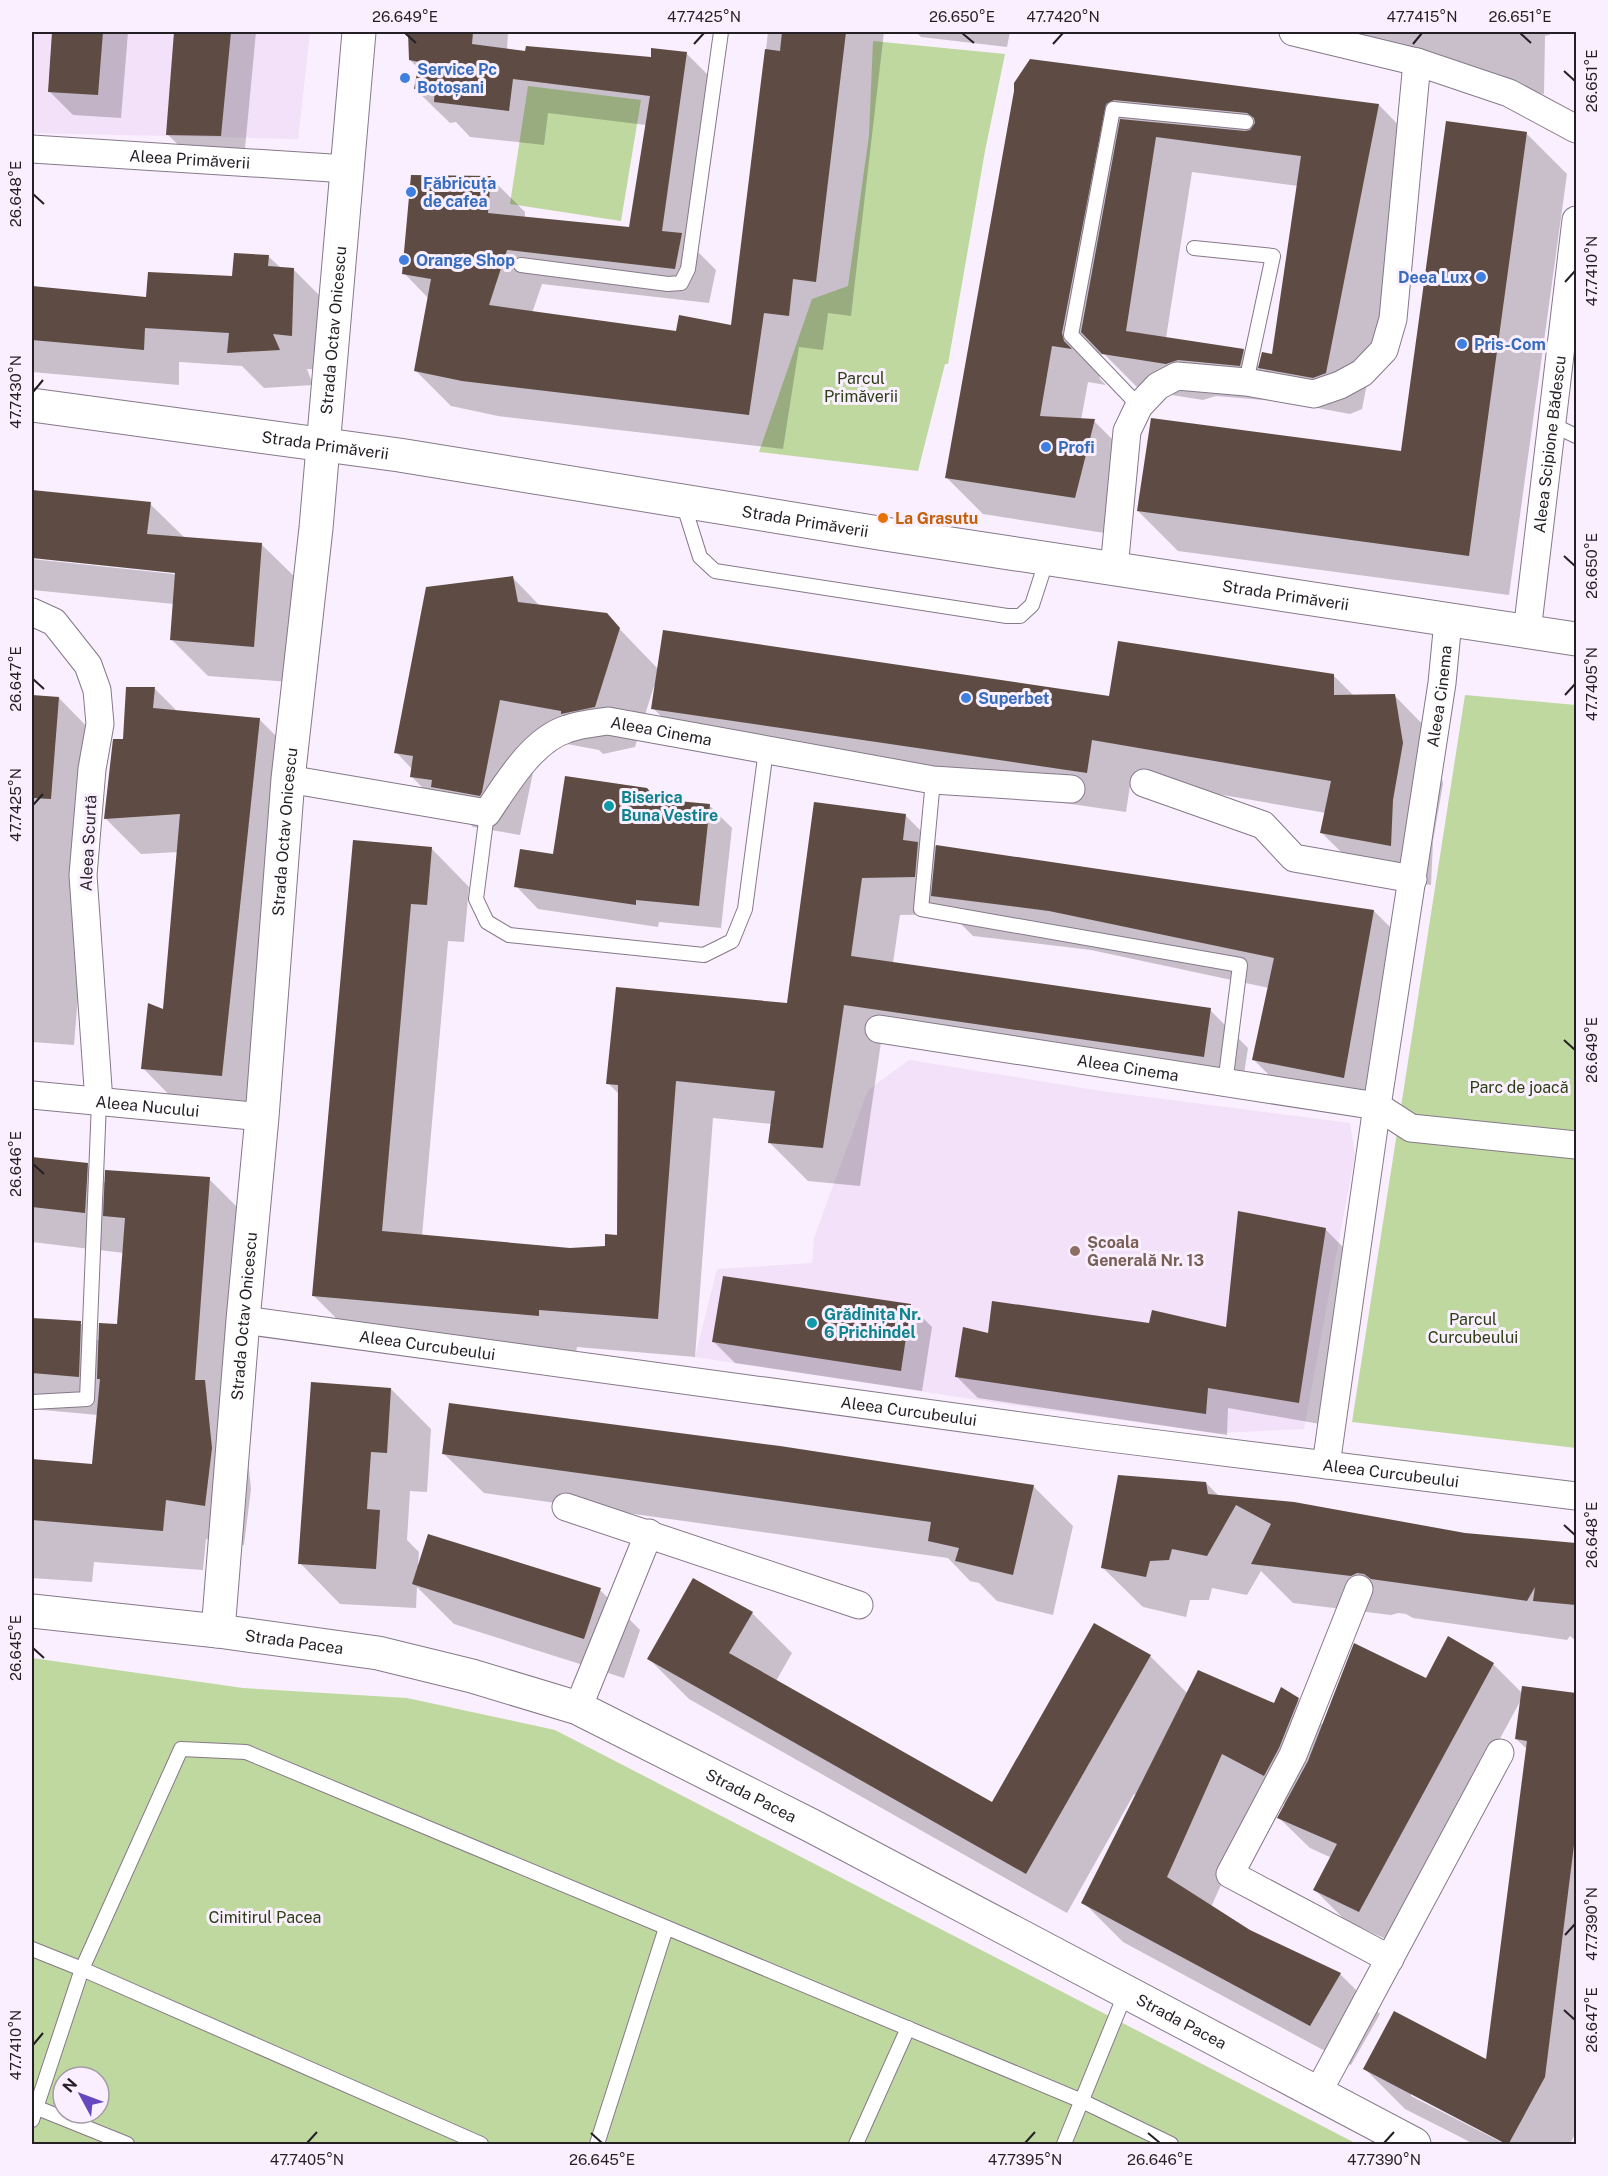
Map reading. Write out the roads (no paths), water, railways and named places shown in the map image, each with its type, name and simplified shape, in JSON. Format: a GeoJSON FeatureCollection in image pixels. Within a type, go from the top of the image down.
{"type":"FeatureCollection","features":[{"type":"Feature","properties":{"kind":"main road","name":"Strada Octav Onicescu"},"geometry":{"type":"LineString","coordinates":[[218,1631],[262,1117],[288,778],[316,528],[359,32]]}},
{"type":"Feature","properties":{"kind":"main road","name":"Strada Primăverii"},"geometry":{"type":"LineString","coordinates":[[32,405],[323,443],[1047,559],[1576,639]]}},
{"type":"Feature","properties":{"kind":"main road","name":"Strada Pacea"},"geometry":{"type":"LineString","coordinates":[[32,1611],[218,1631],[378,1653],[472,1676],[578,1708],[822,1831],[1414,2145]]}},
{"type":"Feature","properties":{"kind":"street"},"geometry":{"type":"LineString","coordinates":[[1304,33],[1417,62],[1509,93],[1576,129]]}},
{"type":"Feature","properties":{"kind":"street"},"geometry":{"type":"LineString","coordinates":[[1114,569],[1127,431],[1139,406],[1158,386],[1177,376],[1246,382],[1314,394],[1340,385],[1362,373],[1384,350],[1393,320],[1417,62]]}},
{"type":"Feature","properties":{"kind":"street","name":"Aleea Primăverii"},"geometry":{"type":"LineString","coordinates":[[32,149],[347,169]]}},
{"type":"Feature","properties":{"kind":"street","name":"Aleea Scipione Bădescu"},"geometry":{"type":"LineString","coordinates":[[1527,632],[1576,220]]}},
{"type":"Feature","properties":{"kind":"street","name":"Aleea Scurtă"},"geometry":{"type":"LineString","coordinates":[[32,612],[54,622],[88,665],[97,690],[100,724],[92,770],[83,875],[99,1101]]}},
{"type":"Feature","properties":{"kind":"street","name":"Aleea Cinema"},"geometry":{"type":"LineString","coordinates":[[1326,1465],[1377,1107],[1442,683],[1448,621]]}},
{"type":"Feature","properties":{"kind":"street","name":"Aleea Cinema"},"geometry":{"type":"LineString","coordinates":[[487,813],[520,765],[545,742],[564,730],[609,721],[933,780],[1071,789]]}},
{"type":"Feature","properties":{"kind":"street"},"geometry":{"type":"LineString","coordinates":[[288,778],[487,813]]}},
{"type":"Feature","properties":{"kind":"street"},"geometry":{"type":"LineString","coordinates":[[1144,783],[1263,825],[1294,858],[1413,879]]}},
{"type":"Feature","properties":{"kind":"street","name":"Aleea Cinema"},"geometry":{"type":"LineString","coordinates":[[879,1029],[1377,1107]]}},
{"type":"Feature","properties":{"kind":"street","name":"Aleea Nucului"},"geometry":{"type":"LineString","coordinates":[[32,1095],[262,1117]]}},
{"type":"Feature","properties":{"kind":"street"},"geometry":{"type":"LineString","coordinates":[[1377,1107],[1411,1128],[1576,1145]]}},
{"type":"Feature","properties":{"kind":"street","name":"Aleea Curcubeului"},"geometry":{"type":"LineString","coordinates":[[243,1320],[1094,1436],[1576,1496]]}},
{"type":"Feature","properties":{"kind":"street"},"geometry":{"type":"LineString","coordinates":[[566,1507],[859,1605]]}},
{"type":"Feature","properties":{"kind":"street"},"geometry":{"type":"LineString","coordinates":[[578,1708],[649,1533]]}},
{"type":"Feature","properties":{"kind":"street"},"geometry":{"type":"LineString","coordinates":[[1359,1589],[1293,1755],[1230,1874],[1390,1959]]}},
{"type":"Feature","properties":{"kind":"street"},"geometry":{"type":"LineString","coordinates":[[1317,2094],[1500,1754]]}},
{"type":"Feature","properties":{"kind":"lane"},"geometry":{"type":"LineString","coordinates":[[521,265],[668,284],[681,283],[688,269],[721,32]]}},
{"type":"Feature","properties":{"kind":"lane"},"geometry":{"type":"LineString","coordinates":[[1139,406],[1071,335],[1113,109],[1246,122]]}},
{"type":"Feature","properties":{"kind":"lane"},"geometry":{"type":"LineString","coordinates":[[1194,248],[1273,256],[1246,382]]}},
{"type":"Feature","properties":{"kind":"lane"},"geometry":{"type":"LineString","coordinates":[[1551,424],[1576,436]]}},
{"type":"Feature","properties":{"kind":"lane"},"geometry":{"type":"LineString","coordinates":[[682,500],[700,557],[715,571],[1007,616],[1020,616],[1032,605],[1047,559]]}},
{"type":"Feature","properties":{"kind":"lane"},"geometry":{"type":"LineString","coordinates":[[487,813],[477,899],[487,922],[509,935],[704,955],[732,941],[746,909],[766,750]]}},
{"type":"Feature","properties":{"kind":"lane"},"geometry":{"type":"LineString","coordinates":[[933,780],[921,909],[1240,965],[1225,1084]]}},
{"type":"Feature","properties":{"kind":"lane"},"geometry":{"type":"LineString","coordinates":[[32,1402],[87,1399],[99,1101]]}},
{"type":"Feature","properties":{"kind":"lane"},"geometry":{"type":"LineString","coordinates":[[127,2145],[33,2113],[82,1969],[181,1749],[246,1752],[1082,2101],[1171,2145]]}},
{"type":"Feature","properties":{"kind":"lane"},"geometry":{"type":"LineString","coordinates":[[597,2145],[666,1928]]}},
{"type":"Feature","properties":{"kind":"lane"},"geometry":{"type":"LineString","coordinates":[[32,1949],[481,2145]]}},
{"type":"Feature","properties":{"kind":"lane"},"geometry":{"type":"LineString","coordinates":[[1064,2145],[1126,1992]]}},
{"type":"Feature","properties":{"kind":"lane"},"geometry":{"type":"LineString","coordinates":[[856,2145],[908,2028]]}},
{"type":"Feature","properties":{"kind":"place","name":"Service Pc Botoșani"},"geometry":{"type":"Point","coordinates":[405,78]}},
{"type":"Feature","properties":{"kind":"place","name":"Făbricuța de cafea"},"geometry":{"type":"Point","coordinates":[411,192]}},
{"type":"Feature","properties":{"kind":"place","name":"Orange Shop"},"geometry":{"type":"Point","coordinates":[404,260]}},
{"type":"Feature","properties":{"kind":"place","name":"Deea Lux"},"geometry":{"type":"Point","coordinates":[1481,277]}},
{"type":"Feature","properties":{"kind":"place","name":"Pris-Com"},"geometry":{"type":"Point","coordinates":[1462,344]}},
{"type":"Feature","properties":{"kind":"place","name":"Profi"},"geometry":{"type":"Point","coordinates":[1046,447]}},
{"type":"Feature","properties":{"kind":"place","name":"La Grasutu"},"geometry":{"type":"Point","coordinates":[883,518]}},
{"type":"Feature","properties":{"kind":"place","name":"Superbet"},"geometry":{"type":"Point","coordinates":[966,698]}},
{"type":"Feature","properties":{"kind":"place","name":"Biserica Buna Vestire"},"geometry":{"type":"Point","coordinates":[609,806]}},
{"type":"Feature","properties":{"kind":"place","name":"Școala Generală Nr. 13"},"geometry":{"type":"Point","coordinates":[1075,1251]}},
{"type":"Feature","properties":{"kind":"place","name":"Grădinița Nr. 6 Prichindel"},"geometry":{"type":"Point","coordinates":[812,1323]}},
{"type":"Feature","properties":{"kind":"park label","name":"Parcul Primăverii"},"geometry":{"type":"Point","coordinates":[861,387]}},
{"type":"Feature","properties":{"kind":"park label","name":"Parc de joacă"},"geometry":{"type":"Point","coordinates":[1519,1087]}},
{"type":"Feature","properties":{"kind":"park label","name":"Parcul Curcubeului"},"geometry":{"type":"Point","coordinates":[1473,1328]}},
{"type":"Feature","properties":{"kind":"park label","name":"Cimitirul Pacea"},"geometry":{"type":"Point","coordinates":[265,1917]}}]}
